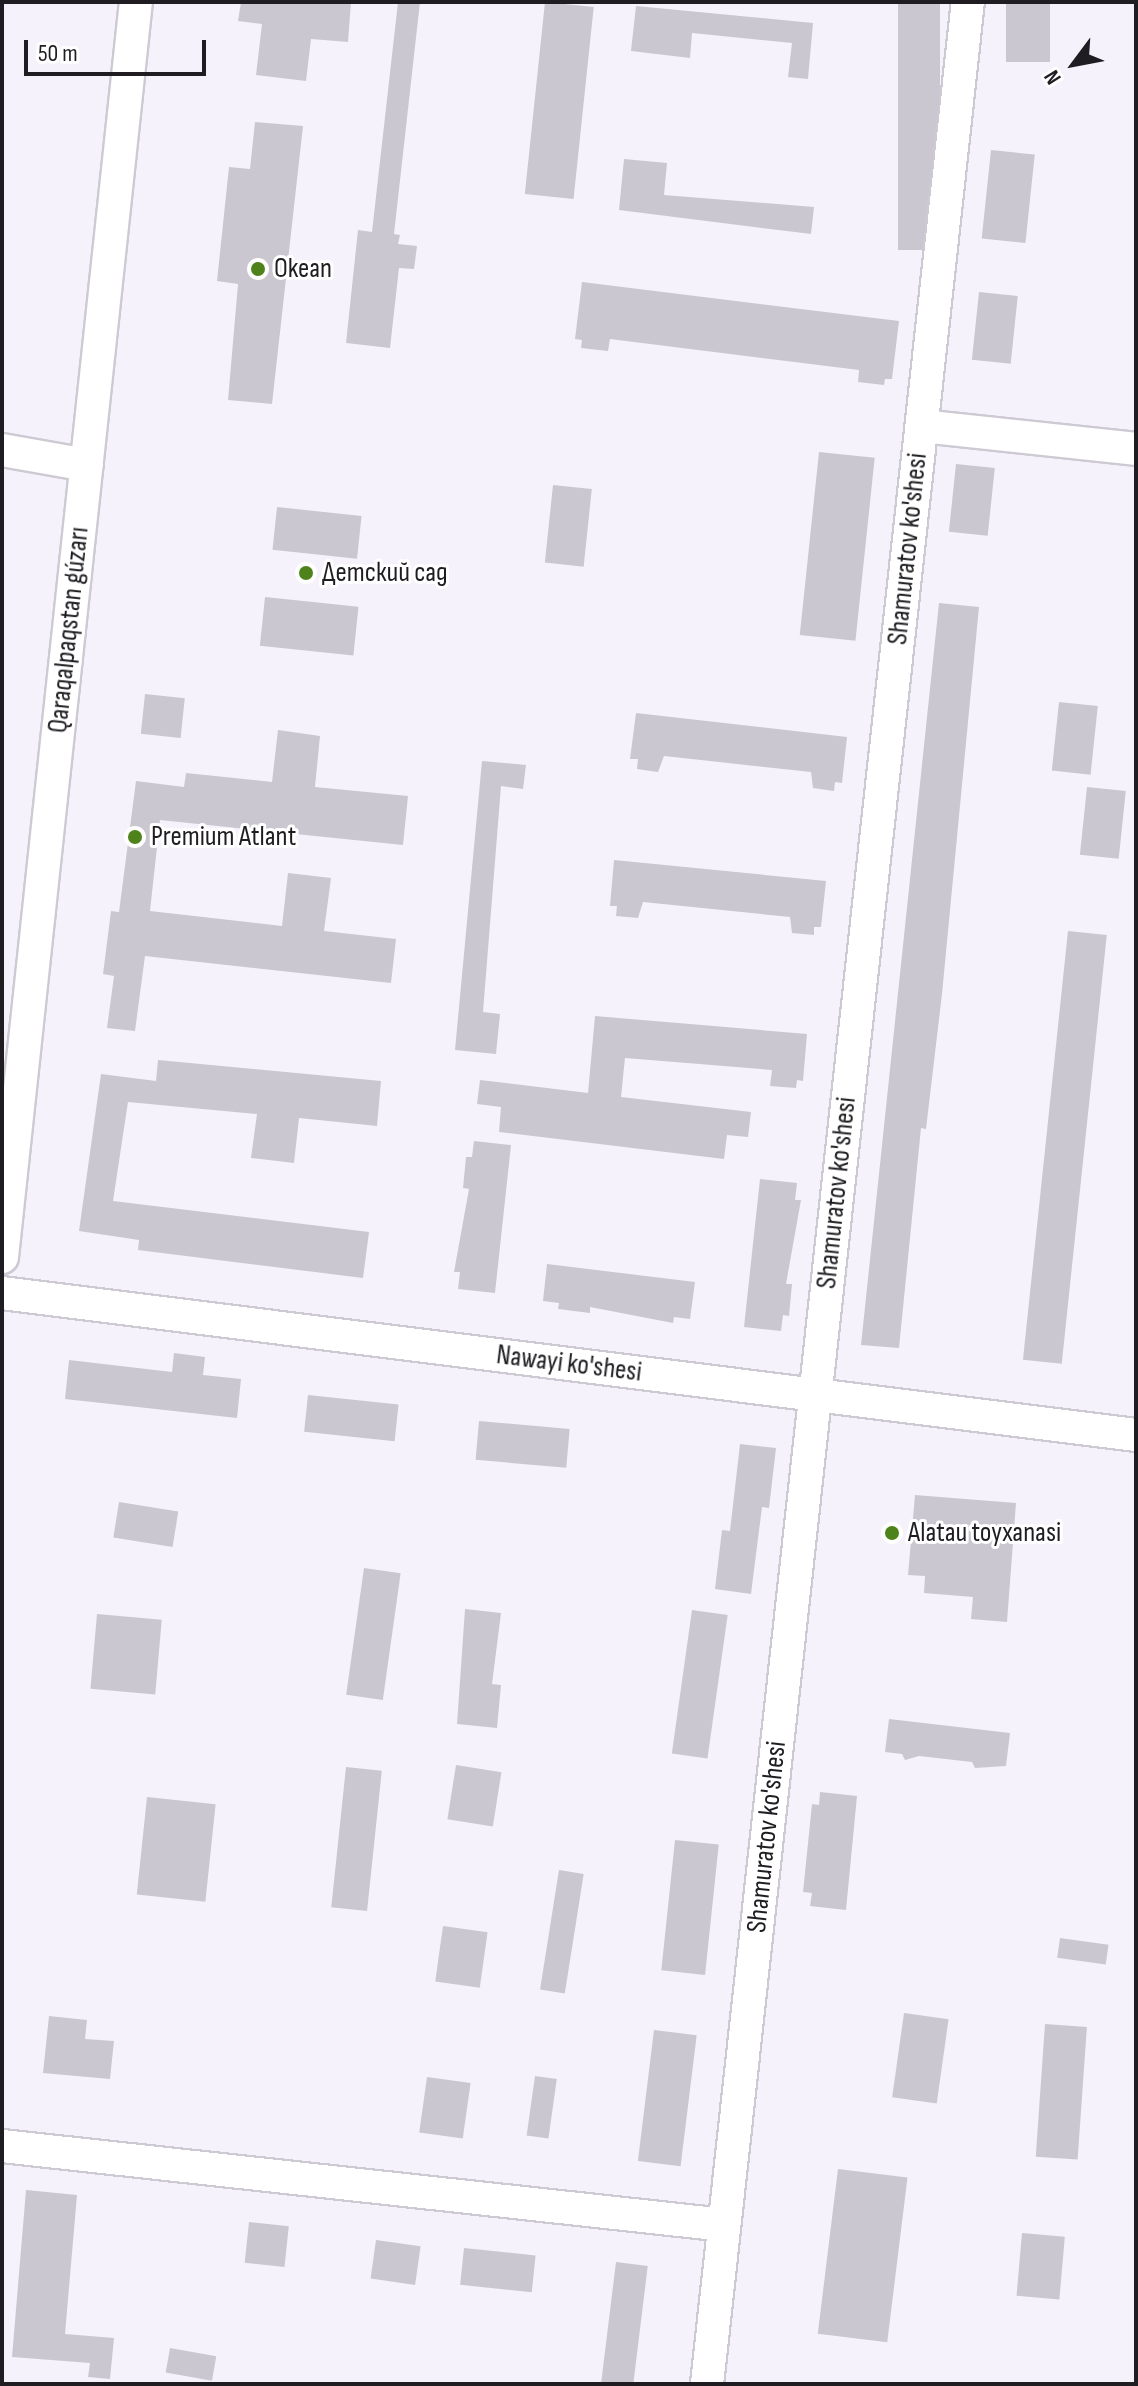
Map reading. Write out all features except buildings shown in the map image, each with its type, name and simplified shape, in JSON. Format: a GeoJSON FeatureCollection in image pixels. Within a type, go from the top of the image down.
{"type":"FeatureCollection","features":[{"type":"Feature","properties":{"kind":"street","name":"Qaraqalpaqstan gúzarı"},"geometry":{"type":"LineString","coordinates":[[2,1257],[136,2]]}},
{"type":"Feature","properties":{"kind":"street","name":"Shamuratov ko'shesi"},"geometry":{"type":"LineString","coordinates":[[707,2384],[968,2]]}},
{"type":"Feature","properties":{"kind":"street"},"geometry":{"type":"LineString","coordinates":[[922,426],[1136,449]]}},
{"type":"Feature","properties":{"kind":"street"},"geometry":{"type":"LineString","coordinates":[[2,450],[87,465]]}},
{"type":"Feature","properties":{"kind":"street","name":"Nawayi ko'shesi"},"geometry":{"type":"LineString","coordinates":[[2,1293],[1136,1435]]}},
{"type":"Feature","properties":{"kind":"street"},"geometry":{"type":"LineString","coordinates":[[2,2146],[724,2225]]}},
{"type":"Feature","properties":{"kind":"place","name":"Okean"},"geometry":{"type":"Point","coordinates":[258,269]}},
{"type":"Feature","properties":{"kind":"place","name":"Детский сад"},"geometry":{"type":"Point","coordinates":[306,573]}},
{"type":"Feature","properties":{"kind":"place","name":"Premium Atlant"},"geometry":{"type":"Point","coordinates":[135,837]}},
{"type":"Feature","properties":{"kind":"place","name":"Alatau toyxanasi"},"geometry":{"type":"Point","coordinates":[892,1533]}}]}
